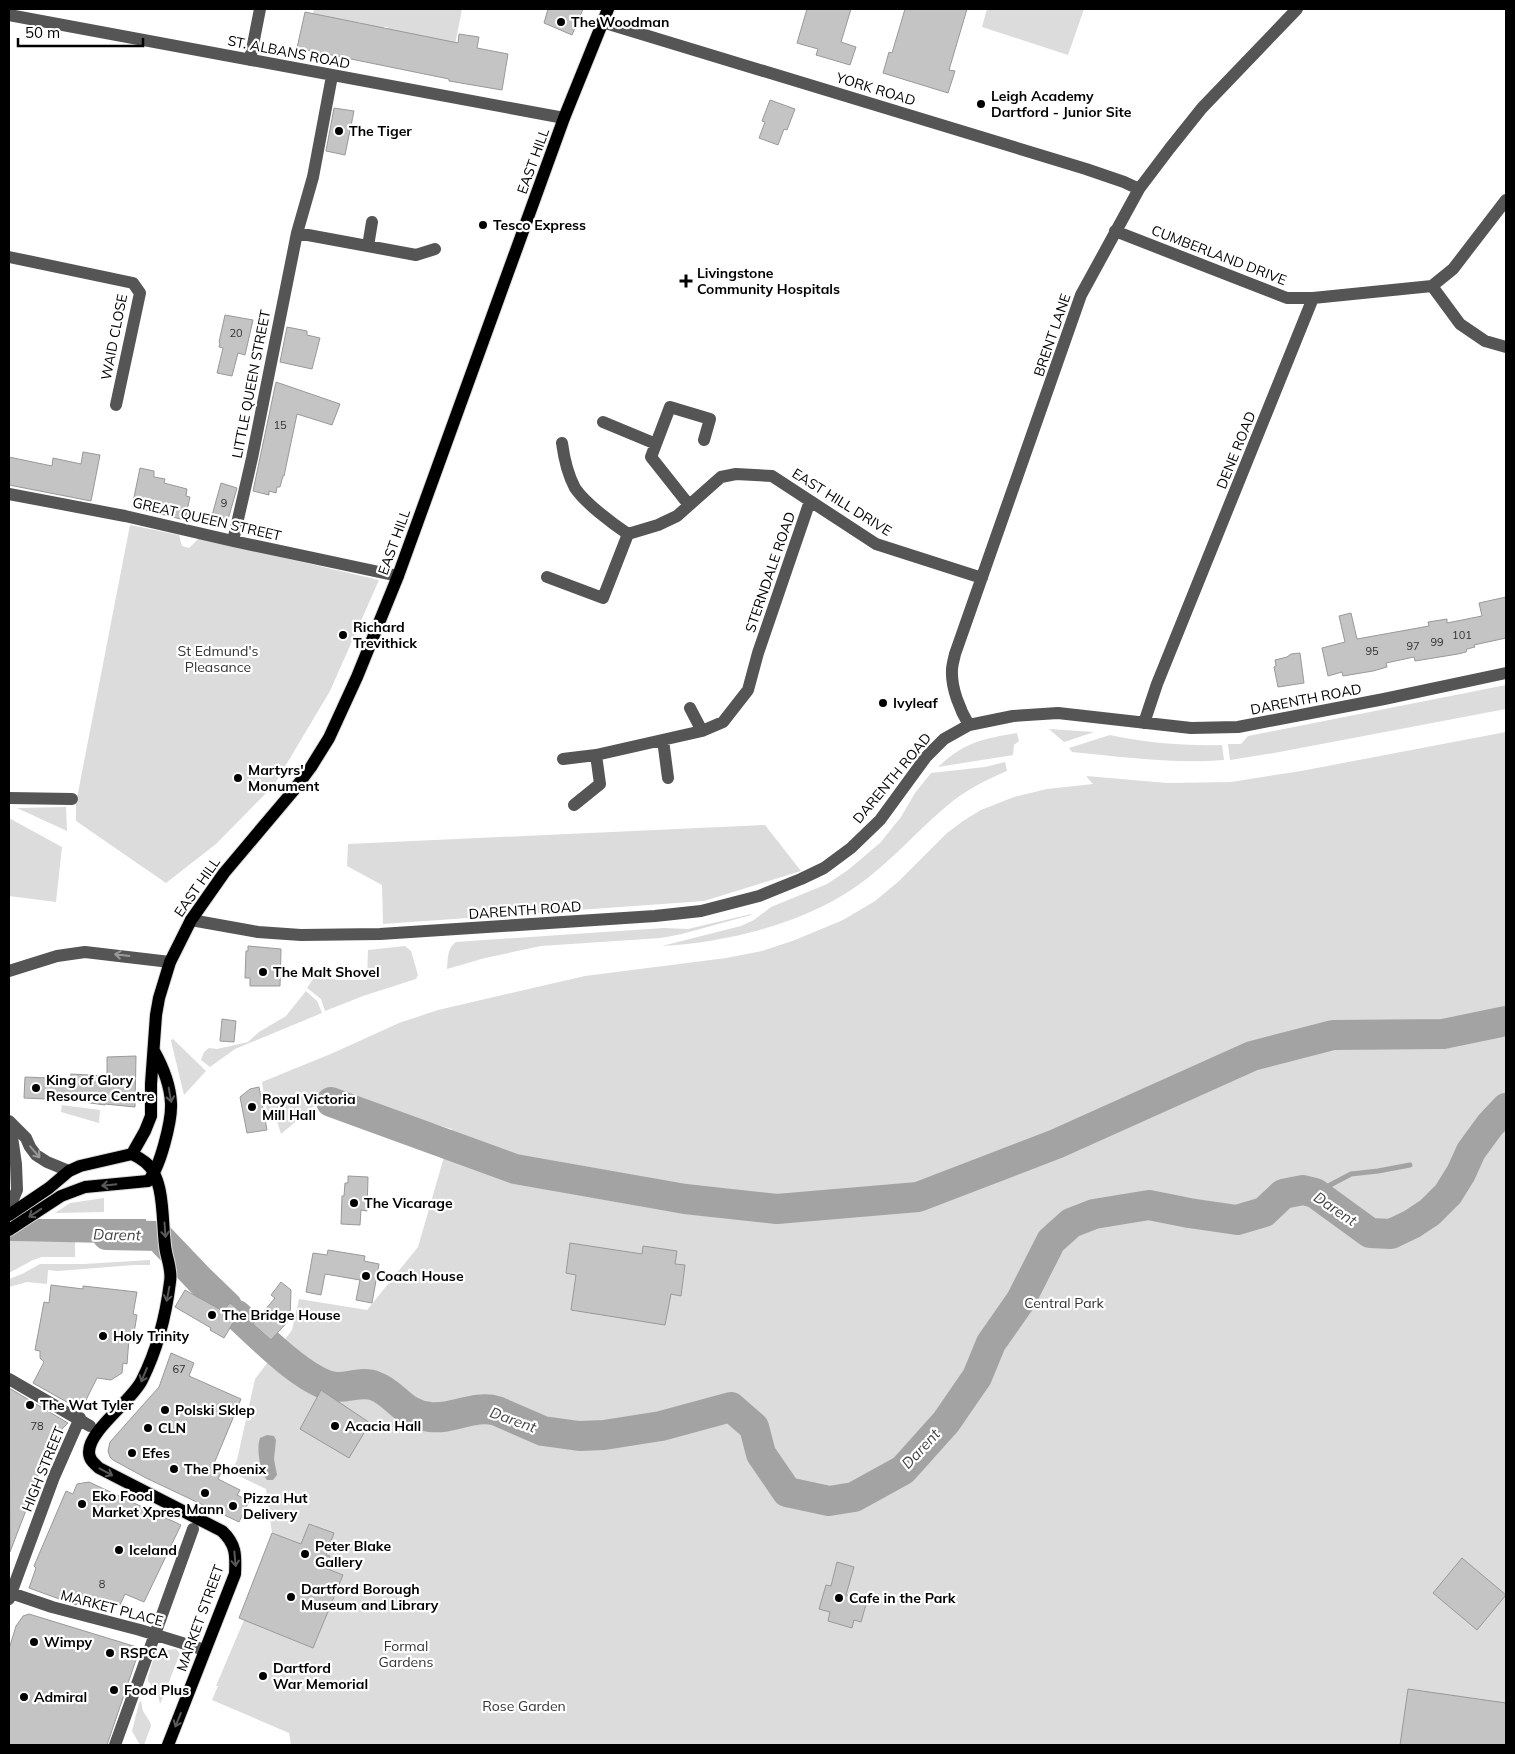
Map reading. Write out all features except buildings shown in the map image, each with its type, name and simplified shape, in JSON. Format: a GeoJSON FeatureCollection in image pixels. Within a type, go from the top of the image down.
{"type":"FeatureCollection","features":[{"type":"Feature","properties":{"kind":"main road","name":"EAST HILL"},"geometry":{"type":"LineString","coordinates":[[132,1154],[151,1116],[151,1084],[156,1015],[170,962],[191,920],[240,852],[294,790],[329,738],[357,677],[398,576],[564,118],[608,9]]}},
{"type":"Feature","properties":{"kind":"main road","name":"EAST HILL"},"geometry":{"type":"LineString","coordinates":[[154,1051],[164,1070],[172,1105],[165,1142],[154,1174]]}},
{"type":"Feature","properties":{"kind":"main road"},"geometry":{"type":"LineString","coordinates":[[9,1214],[49,1188],[68,1171],[80,1166],[132,1154],[146,1162],[154,1174],[148,1181],[85,1187],[62,1196],[9,1230]]}},
{"type":"Feature","properties":{"kind":"main road","name":"HIGH STREET"},"geometry":{"type":"LineString","coordinates":[[89,1426],[142,1382],[161,1329],[171,1268],[166,1252],[163,1208],[154,1174]]}},
{"type":"Feature","properties":{"kind":"main road","name":"MARKET STREET"},"geometry":{"type":"LineString","coordinates":[[89,1426],[91,1444],[89,1453],[91,1461],[98,1468],[222,1531],[230,1539],[236,1556],[235,1574],[168,1745]]}},
{"type":"Feature","properties":{"kind":"street"},"geometry":{"type":"LineString","coordinates":[[250,60],[260,9]]}},
{"type":"Feature","properties":{"kind":"street","name":"BRENT LANE"},"geometry":{"type":"LineString","coordinates":[[969,725],[956,693],[952,669],[955,654],[1081,295],[1139,189],[1202,108],[1297,9]]}},
{"type":"Feature","properties":{"kind":"street","name":"ST. ALBANS ROAD"},"geometry":{"type":"LineString","coordinates":[[9,15],[564,118]]}},
{"type":"Feature","properties":{"kind":"street","name":"YORK ROAD"},"geometry":{"type":"LineString","coordinates":[[602,22],[1077,166],[1139,189]]}},
{"type":"Feature","properties":{"kind":"street","name":"LITTLE QUEEN STREET"},"geometry":{"type":"LineString","coordinates":[[233,541],[252,458],[297,233],[313,177],[332,76]]}},
{"type":"Feature","properties":{"kind":"street"},"geometry":{"type":"LineString","coordinates":[[1314,298],[1432,286],[1453,269],[1506,200]]}},
{"type":"Feature","properties":{"kind":"street"},"geometry":{"type":"LineString","coordinates":[[368,246],[372,222]]}},
{"type":"Feature","properties":{"kind":"street","name":"CUMBERLAND DRIVE"},"geometry":{"type":"LineString","coordinates":[[1115,231],[1287,298],[1314,298]]}},
{"type":"Feature","properties":{"kind":"street"},"geometry":{"type":"LineString","coordinates":[[297,233],[416,255],[435,249]]}},
{"type":"Feature","properties":{"kind":"street","name":"WAID CLOSE"},"geometry":{"type":"LineString","coordinates":[[9,257],[133,283],[140,293],[116,405]]}},
{"type":"Feature","properties":{"kind":"street"},"geometry":{"type":"LineString","coordinates":[[1432,286],[1460,324],[1485,341],[1506,347]]}},
{"type":"Feature","properties":{"kind":"street","name":"DENE ROAD"},"geometry":{"type":"LineString","coordinates":[[1144,723],[1157,684],[1314,298]]}},
{"type":"Feature","properties":{"kind":"street"},"geometry":{"type":"LineString","coordinates":[[628,534],[658,525],[677,516],[688,504],[651,457],[670,408],[710,419],[704,440]]}},
{"type":"Feature","properties":{"kind":"street"},"geometry":{"type":"LineString","coordinates":[[604,422],[656,444]]}},
{"type":"Feature","properties":{"kind":"street"},"geometry":{"type":"LineString","coordinates":[[562,443],[564,458],[576,488],[611,522],[628,534]]}},
{"type":"Feature","properties":{"kind":"street","name":"EAST HILL DRIVE"},"geometry":{"type":"LineString","coordinates":[[688,504],[721,477],[736,474],[772,476],[876,544],[982,578]]}},
{"type":"Feature","properties":{"kind":"street","name":"GREAT QUEEN STREET"},"geometry":{"type":"LineString","coordinates":[[9,494],[124,516],[398,576]]}},
{"type":"Feature","properties":{"kind":"street","name":"STERNDALE ROAD"},"geometry":{"type":"LineString","coordinates":[[564,759],[596,755],[702,731],[723,722],[748,690],[758,653],[810,501]]}},
{"type":"Feature","properties":{"kind":"street"},"geometry":{"type":"LineString","coordinates":[[547,577],[603,598],[628,534]]}},
{"type":"Feature","properties":{"kind":"street","name":"DARENTH ROAD"},"geometry":{"type":"LineString","coordinates":[[191,920],[258,932],[301,935],[380,934],[629,918],[700,911],[758,896],[824,868],[851,848],[880,820],[926,757],[944,739],[969,725],[1013,716],[1058,713],[1191,728],[1238,727],[1506,673]]}},
{"type":"Feature","properties":{"kind":"street"},"geometry":{"type":"LineString","coordinates":[[690,708],[702,731]]}},
{"type":"Feature","properties":{"kind":"street"},"geometry":{"type":"LineString","coordinates":[[663,740],[668,778]]}},
{"type":"Feature","properties":{"kind":"street"},"geometry":{"type":"LineString","coordinates":[[574,806],[600,784],[596,755]]}},
{"type":"Feature","properties":{"kind":"street"},"geometry":{"type":"LineString","coordinates":[[9,798],[72,799]]}},
{"type":"Feature","properties":{"kind":"street"},"geometry":{"type":"LineString","coordinates":[[9,971],[58,956],[85,952],[170,962]]}},
{"type":"Feature","properties":{"kind":"street"},"geometry":{"type":"LineString","coordinates":[[9,1122],[26,1138],[30,1148],[36,1155],[68,1171]]}},
{"type":"Feature","properties":{"kind":"street"},"geometry":{"type":"LineString","coordinates":[[9,1122],[16,1164],[17,1190],[9,1209]]}},
{"type":"Feature","properties":{"kind":"street"},"geometry":{"type":"LineString","coordinates":[[9,1378],[89,1426]]}},
{"type":"Feature","properties":{"kind":"street","name":"HIGH STREET"},"geometry":{"type":"LineString","coordinates":[[10,1596],[54,1477],[89,1426]]}},
{"type":"Feature","properties":{"kind":"street"},"geometry":{"type":"LineString","coordinates":[[115,1745],[193,1529]]}},
{"type":"Feature","properties":{"kind":"street","name":"MARKET PLACE"},"geometry":{"type":"LineString","coordinates":[[10,1596],[155,1634],[206,1650]]}},
{"type":"Feature","properties":{"kind":"green space"},"geometry":{"type":"Polygon","coordinates":[[[314,9],[462,9],[455,45],[385,47],[388,27],[384,27],[384,30],[361,32],[363,23],[357,22],[353,39],[313,14],[314,9]]]}},
{"type":"Feature","properties":{"kind":"green space"},"geometry":{"type":"Polygon","coordinates":[[[987,9],[1084,9],[1068,55],[982,27],[987,9]]]}},
{"type":"Feature","properties":{"kind":"green space","name":"St Edmund's Pleasance"},"geometry":{"type":"Polygon","coordinates":[[[130,525],[179,535],[182,546],[189,548],[199,538],[379,580],[330,691],[274,785],[216,844],[166,883],[76,821],[76,803],[130,525]]]}},
{"type":"Feature","properties":{"kind":"green space"},"geometry":{"type":"Polygon","coordinates":[[[1506,685],[1506,709],[1230,760],[1228,744],[1241,744],[1248,736],[1506,685]]]}},
{"type":"Feature","properties":{"kind":"green space"},"geometry":{"type":"Polygon","coordinates":[[[1049,729],[1094,732],[1064,742],[1049,729]]]}},
{"type":"Feature","properties":{"kind":"green space","name":"Central Park"},"geometry":{"type":"Polygon","coordinates":[[[1506,732],[1506,1745],[291,1745],[289,1733],[212,1700],[244,1620],[313,1648],[343,1575],[325,1568],[330,1556],[272,1533],[266,1489],[231,1472],[237,1460],[255,1379],[292,1330],[299,1299],[367,1310],[418,1247],[452,1129],[327,1095],[281,1134],[275,1115],[267,1114],[262,1082],[399,1023],[438,1010],[585,976],[726,958],[762,951],[795,940],[843,920],[875,901],[899,881],[947,833],[981,810],[1014,797],[1047,789],[1093,784],[1086,776],[1167,783],[1231,782],[1301,771],[1506,732]]]}},
{"type":"Feature","properties":{"kind":"green space"},"geometry":{"type":"Polygon","coordinates":[[[1017,733],[1019,741],[1014,745],[1013,755],[938,767],[957,752],[975,743],[1017,733]]]}},
{"type":"Feature","properties":{"kind":"green space"},"geometry":{"type":"Polygon","coordinates":[[[1110,735],[1166,743],[1222,745],[1224,760],[1148,759],[1072,752],[1069,748],[1110,735]]]}},
{"type":"Feature","properties":{"kind":"green space"},"geometry":{"type":"Polygon","coordinates":[[[1005,762],[1007,771],[979,784],[954,800],[869,877],[824,906],[798,917],[744,934],[716,940],[662,946],[741,926],[754,920],[771,907],[827,884],[848,870],[880,843],[901,817],[915,793],[931,773],[985,767],[1005,762]]]}},
{"type":"Feature","properties":{"kind":"green space"},"geometry":{"type":"Polygon","coordinates":[[[66,807],[67,831],[17,808],[66,807]]]}},
{"type":"Feature","properties":{"kind":"green space"},"geometry":{"type":"Polygon","coordinates":[[[9,818],[62,847],[56,902],[9,896],[9,818]]]}},
{"type":"Feature","properties":{"kind":"green space"},"geometry":{"type":"Polygon","coordinates":[[[765,825],[801,871],[704,901],[383,924],[382,885],[347,866],[348,844],[765,825]]]}},
{"type":"Feature","properties":{"kind":"green space"},"geometry":{"type":"Polygon","coordinates":[[[751,914],[682,934],[661,938],[541,946],[485,958],[447,969],[449,951],[456,942],[664,928],[688,929],[751,914]]]}},
{"type":"Feature","properties":{"kind":"green space"},"geometry":{"type":"Polygon","coordinates":[[[405,946],[411,951],[418,975],[416,979],[363,996],[325,1011],[321,999],[307,988],[315,976],[338,980],[367,980],[368,950],[405,946]]]}},
{"type":"Feature","properties":{"kind":"green space"},"geometry":{"type":"Polygon","coordinates":[[[306,991],[317,1001],[322,1013],[235,1049],[210,1067],[201,1060],[204,1052],[209,1048],[217,1049],[248,1042],[259,1032],[286,1016],[306,991]]]}},
{"type":"Feature","properties":{"kind":"green space"},"geometry":{"type":"Polygon","coordinates":[[[173,1039],[206,1071],[184,1095],[171,1040],[173,1039]]]}},
{"type":"Feature","properties":{"kind":"green space"},"geometry":{"type":"Polygon","coordinates":[[[62,1105],[100,1110],[99,1123],[61,1112],[62,1105]]]}},
{"type":"Feature","properties":{"kind":"green space"},"geometry":{"type":"Polygon","coordinates":[[[104,1198],[104,1212],[55,1213],[70,1203],[104,1198]]]}},
{"type":"Feature","properties":{"kind":"green space"},"geometry":{"type":"Polygon","coordinates":[[[9,1241],[75,1242],[75,1257],[42,1257],[9,1273],[9,1241]]]}},
{"type":"Feature","properties":{"kind":"green space"},"geometry":{"type":"Polygon","coordinates":[[[150,1260],[150,1265],[48,1270],[47,1284],[27,1282],[9,1287],[9,1279],[40,1264],[84,1264],[150,1260]]]}},
{"type":"Feature","properties":{"kind":"green space"},"geometry":{"type":"Polygon","coordinates":[[[160,1647],[167,1650],[176,1649],[180,1654],[160,1704],[158,1694],[148,1681],[148,1677],[156,1650],[160,1647]]]}},
{"type":"Feature","properties":{"kind":"green space"},"geometry":{"type":"Polygon","coordinates":[[[141,1701],[143,1711],[151,1726],[144,1745],[140,1745],[132,1731],[141,1701]]]}},
{"type":"Feature","properties":{"kind":"water"},"geometry":{"type":"Polygon","coordinates":[[[9,1219],[146,1219],[148,1241],[112,1243],[9,1241],[9,1219]]]}},
{"type":"Feature","properties":{"kind":"water"},"geometry":{"type":"Polygon","coordinates":[[[267,1435],[274,1436],[276,1440],[274,1459],[277,1475],[273,1480],[267,1480],[259,1460],[258,1448],[260,1438],[267,1435]]]}},
{"type":"Feature","properties":{"kind":"waterway","name":"Darent"},"geometry":{"type":"LineString","coordinates":[[331,1102],[515,1169],[685,1199],[777,1209],[918,1197],[1056,1144],[1252,1056],[1333,1035],[1443,1034],[1506,1021]]}},
{"type":"Feature","properties":{"kind":"waterway","name":"Darent"},"geometry":{"type":"LineString","coordinates":[[237,1315],[294,1366],[319,1382],[336,1387],[370,1384],[389,1394],[412,1412],[430,1417],[488,1409],[543,1431],[579,1436],[604,1435],[661,1426],[731,1407],[754,1427],[761,1454],[787,1492],[829,1501],[854,1497],[903,1470],[946,1422],[977,1377],[991,1343],[1021,1300],[1051,1241],[1071,1223],[1094,1214],[1149,1205],[1237,1220],[1264,1212],[1283,1194],[1303,1190],[1315,1193],[1370,1233],[1391,1234],[1412,1224],[1430,1212],[1448,1194],[1461,1173],[1471,1151],[1490,1125],[1506,1108]]}},
{"type":"Feature","properties":{"kind":"waterway"},"geometry":{"type":"LineString","coordinates":[[1315,1193],[1351,1174],[1410,1165]]}},
{"type":"Feature","properties":{"kind":"waterway","name":"Darent"},"geometry":{"type":"LineString","coordinates":[[107,1235],[158,1236],[227,1306]]}},
{"type":"Feature","properties":{"kind":"place","name":"The Woodman"},"geometry":{"type":"Point","coordinates":[561,22]}},
{"type":"Feature","properties":{"kind":"place","name":"Leigh Academy Dartford - Junior Site"},"geometry":{"type":"Point","coordinates":[981,104]}},
{"type":"Feature","properties":{"kind":"place","name":"The Tiger"},"geometry":{"type":"Point","coordinates":[339,131]}},
{"type":"Feature","properties":{"kind":"place","name":"Tesco Express"},"geometry":{"type":"Point","coordinates":[483,225]}},
{"type":"Feature","properties":{"kind":"place","name":"Livingstone Community Hospitals"},"geometry":{"type":"Point","coordinates":[686,281]}},
{"type":"Feature","properties":{"kind":"place","name":"Richard Trevithick"},"geometry":{"type":"Point","coordinates":[343,635]}},
{"type":"Feature","properties":{"kind":"place","name":"Ivyleaf"},"geometry":{"type":"Point","coordinates":[883,703]}},
{"type":"Feature","properties":{"kind":"place","name":"Martyrs' Monument"},"geometry":{"type":"Point","coordinates":[238,778]}},
{"type":"Feature","properties":{"kind":"place","name":"The Malt Shovel"},"geometry":{"type":"Point","coordinates":[263,972]}},
{"type":"Feature","properties":{"kind":"place","name":"King of Glory Resource Centre"},"geometry":{"type":"Point","coordinates":[36,1088]}},
{"type":"Feature","properties":{"kind":"place","name":"Royal Victoria Mill Hall"},"geometry":{"type":"Point","coordinates":[252,1107]}},
{"type":"Feature","properties":{"kind":"place","name":"The Vicarage"},"geometry":{"type":"Point","coordinates":[354,1203]}},
{"type":"Feature","properties":{"kind":"place","name":"Coach House"},"geometry":{"type":"Point","coordinates":[366,1276]}},
{"type":"Feature","properties":{"kind":"place","name":"The Bridge House"},"geometry":{"type":"Point","coordinates":[212,1315]}},
{"type":"Feature","properties":{"kind":"place","name":"Holy Trinity"},"geometry":{"type":"Point","coordinates":[103,1336]}},
{"type":"Feature","properties":{"kind":"place","name":"The Wat Tyler"},"geometry":{"type":"Point","coordinates":[30,1405]}},
{"type":"Feature","properties":{"kind":"place","name":"Polski Sklep"},"geometry":{"type":"Point","coordinates":[165,1410]}},
{"type":"Feature","properties":{"kind":"place","name":"Acacia Hall"},"geometry":{"type":"Point","coordinates":[335,1426]}},
{"type":"Feature","properties":{"kind":"place","name":"CLN"},"geometry":{"type":"Point","coordinates":[148,1428]}},
{"type":"Feature","properties":{"kind":"place","name":"Efes"},"geometry":{"type":"Point","coordinates":[132,1453]}},
{"type":"Feature","properties":{"kind":"place","name":"The Phoenix"},"geometry":{"type":"Point","coordinates":[174,1469]}},
{"type":"Feature","properties":{"kind":"place","name":"Mann"},"geometry":{"type":"Point","coordinates":[205,1493]}},
{"type":"Feature","properties":{"kind":"place","name":"Eko Food Market Xpres"},"geometry":{"type":"Point","coordinates":[82,1504]}},
{"type":"Feature","properties":{"kind":"place","name":"Pizza Hut Delivery"},"geometry":{"type":"Point","coordinates":[233,1506]}},
{"type":"Feature","properties":{"kind":"place","name":"Iceland"},"geometry":{"type":"Point","coordinates":[119,1550]}},
{"type":"Feature","properties":{"kind":"place","name":"Peter Blake Gallery"},"geometry":{"type":"Point","coordinates":[305,1554]}},
{"type":"Feature","properties":{"kind":"place","name":"Dartford Borough Museum and Library"},"geometry":{"type":"Point","coordinates":[291,1597]}},
{"type":"Feature","properties":{"kind":"place","name":"Cafe in the Park"},"geometry":{"type":"Point","coordinates":[839,1598]}},
{"type":"Feature","properties":{"kind":"place","name":"Wimpy"},"geometry":{"type":"Point","coordinates":[34,1642]}},
{"type":"Feature","properties":{"kind":"place","name":"RSPCA"},"geometry":{"type":"Point","coordinates":[110,1653]}},
{"type":"Feature","properties":{"kind":"place","name":"Dartford War Memorial"},"geometry":{"type":"Point","coordinates":[263,1676]}},
{"type":"Feature","properties":{"kind":"place","name":"Food Plus"},"geometry":{"type":"Point","coordinates":[114,1690]}},
{"type":"Feature","properties":{"kind":"place","name":"Admiral"},"geometry":{"type":"Point","coordinates":[24,1697]}},
{"type":"Feature","properties":{"kind":"park label","name":"Formal Gardens"},"geometry":{"type":"Point","coordinates":[406,1654]}},
{"type":"Feature","properties":{"kind":"park label","name":"Rose Garden"},"geometry":{"type":"Point","coordinates":[524,1706]}}]}
